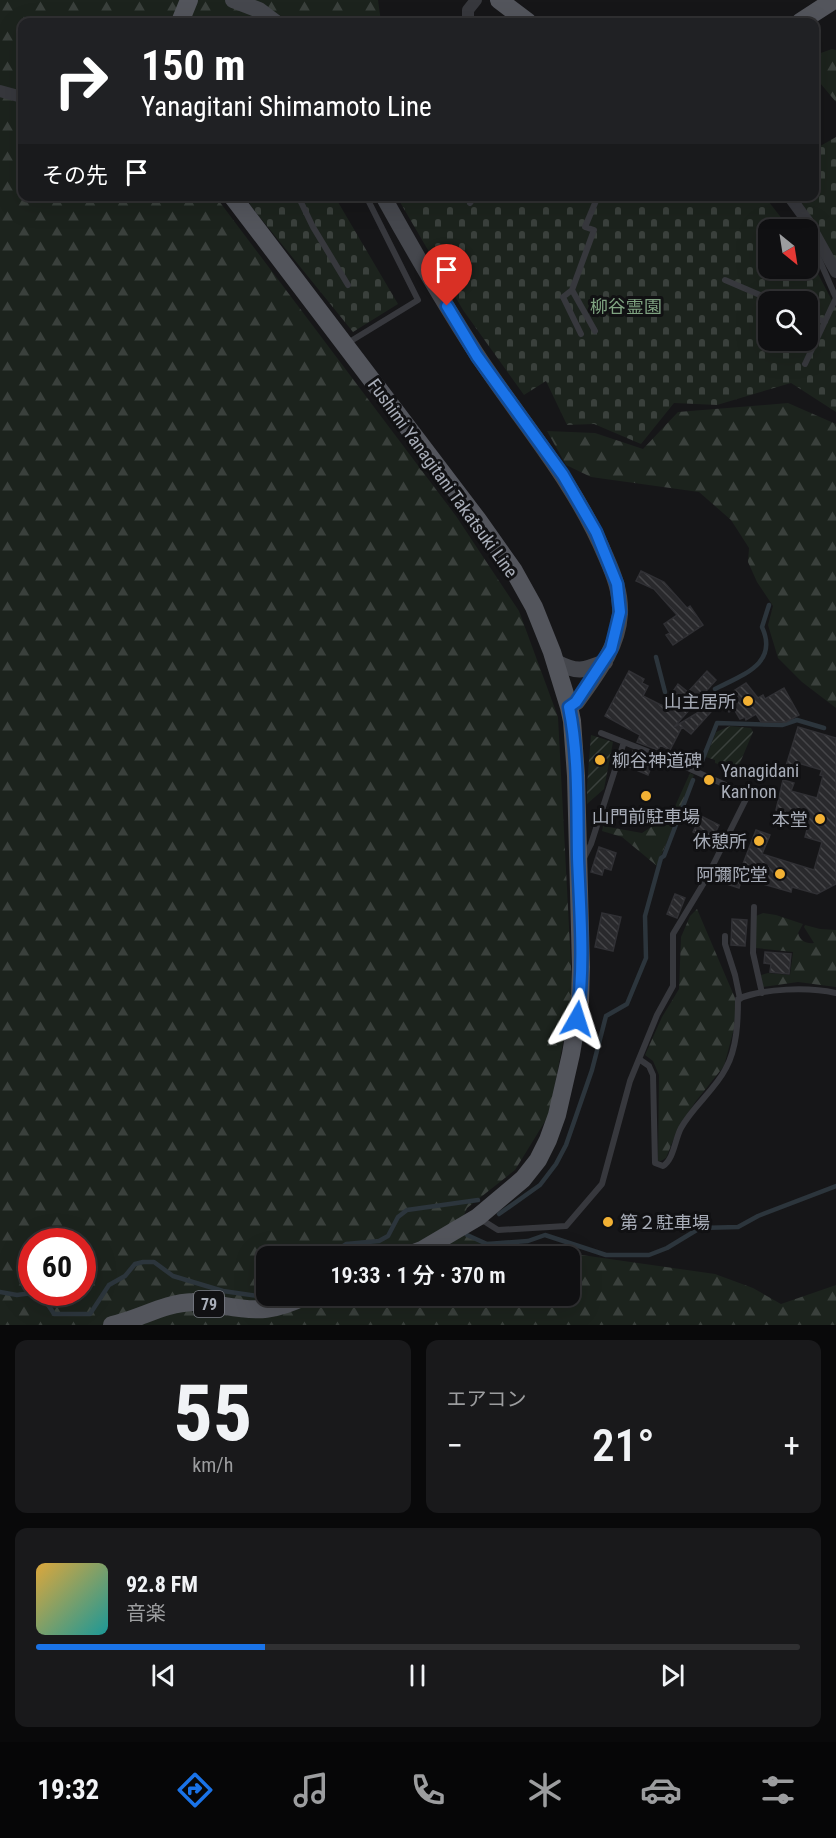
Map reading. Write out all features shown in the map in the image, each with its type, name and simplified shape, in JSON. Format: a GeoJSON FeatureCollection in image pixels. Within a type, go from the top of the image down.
{"type":"FeatureCollection","features":[{"type":"Feature","properties":{"kind":"main road"},"geometry":{"type":"LineString","coordinates":[[182,18],[189,0]]}},
{"type":"Feature","properties":{"kind":"main road"},"geometry":{"type":"LineString","coordinates":[[232,0],[259,10],[270,18]]}},
{"type":"Feature","properties":{"kind":"main road"},"geometry":{"type":"LineString","coordinates":[[498,0],[523,18]]}},
{"type":"Feature","properties":{"kind":"main road"},"geometry":{"type":"LineString","coordinates":[[806,18],[834,0]]}},
{"type":"Feature","properties":{"kind":"main road","name":"Fushimi Yanagitani Takatsuki Line"},"geometry":{"type":"LineString","coordinates":[[235,201],[478,520],[514,571],[534,607],[556,662],[572,722],[578,866],[580,1001],[557,1115],[538,1160],[523,1179],[478,1217],[430,1246]]}},
{"type":"Feature","properties":{"kind":"main road"},"geometry":{"type":"LineString","coordinates":[[386,201],[426,274],[477,356],[563,475],[596,532],[617,584],[620,612],[615,639],[604,662],[576,702],[569,707]]}},
{"type":"Feature","properties":{"kind":"main road"},"geometry":{"type":"LineString","coordinates":[[556,662],[572,670],[585,670],[604,662]]}},
{"type":"Feature","properties":{"kind":"main road","name":"79"},"geometry":{"type":"LineString","coordinates":[[112,1325],[173,1304],[196,1302],[249,1311],[264,1311],[283,1306]]}},
{"type":"Feature","properties":{"kind":"street"},"geometry":{"type":"LineString","coordinates":[[468,18],[468,10],[476,0]]}},
{"type":"Feature","properties":{"kind":"street"},"geometry":{"type":"LineString","coordinates":[[0,91],[18,96]]}},
{"type":"Feature","properties":{"kind":"street"},"geometry":{"type":"LineString","coordinates":[[792,201],[805,219]]}},
{"type":"Feature","properties":{"kind":"street"},"geometry":{"type":"LineString","coordinates":[[818,240],[836,272]]}},
{"type":"Feature","properties":{"kind":"lane"},"geometry":{"type":"LineString","coordinates":[[300,201],[313,227],[348,285]]}},
{"type":"Feature","properties":{"kind":"lane"},"geometry":{"type":"LineString","coordinates":[[345,345],[418,300],[368,201]]}},
{"type":"Feature","properties":{"kind":"lane"},"geometry":{"type":"LineString","coordinates":[[581,334],[563,297],[572,290],[594,230],[585,227],[596,201]]}},
{"type":"Feature","properties":{"kind":"lane"},"geometry":{"type":"LineString","coordinates":[[806,364],[836,298],[818,257]]}},
{"type":"Feature","properties":{"kind":"lane"},"geometry":{"type":"LineString","coordinates":[[724,280],[758,294]]}},
{"type":"Feature","properties":{"kind":"lane"},"geometry":{"type":"LineString","coordinates":[[572,290],[595,331]]}},
{"type":"Feature","properties":{"kind":"lane"},"geometry":{"type":"LineString","coordinates":[[818,319],[825,322]]}},
{"type":"Feature","properties":{"kind":"lane"},"geometry":{"type":"LineString","coordinates":[[478,1217],[498,1230],[566,1226],[602,1184],[630,1081],[657,1015],[673,987],[673,934],[705,881],[750,796],[677,763],[601,733]]}},
{"type":"Feature","properties":{"kind":"lane"},"geometry":{"type":"LineString","coordinates":[[578,866],[591,844],[622,745]]}},
{"type":"Feature","properties":{"kind":"lane"},"geometry":{"type":"LineString","coordinates":[[754,907],[753,953],[762,993]]}},
{"type":"Feature","properties":{"kind":"lane"},"geometry":{"type":"LineString","coordinates":[[639,1059],[649,1066],[653,1075],[655,1163],[663,1166],[669,1161],[681,1129],[698,1103],[727,1068],[737,1026],[740,999],[724,936]]}},
{"type":"Feature","properties":{"kind":"lane"},"geometry":{"type":"LineString","coordinates":[[740,999],[786,990],[836,993]]}},
{"type":"Feature","properties":{"kind":"green space"},"geometry":{"type":"Polygon","coordinates":[[[0,0],[378,0],[380,18],[18,18],[18,201],[219,201],[456,516],[519,611],[558,717],[572,984],[571,1002],[549,1115],[515,1170],[467,1208],[460,1224],[465,1236],[519,1246],[256,1246],[256,1306],[580,1306],[580,1255],[715,1274],[753,1288],[781,1304],[836,1285],[836,1325],[0,1325],[0,0]]]}},
{"type":"Feature","properties":{"kind":"green space"},"geometry":{"type":"Polygon","coordinates":[[[832,49],[836,50],[836,102],[819,82],[819,54],[832,49]]]}},
{"type":"Feature","properties":{"kind":"green space"},"geometry":{"type":"Polygon","coordinates":[[[836,137],[836,266],[818,236],[818,219],[807,219],[796,201],[819,201],[819,147],[836,137]]]}},
{"type":"Feature","properties":{"kind":"green space"},"geometry":{"type":"Polygon","coordinates":[[[250,201],[337,201],[398,304],[353,332],[250,205],[250,201]]]}},
{"type":"Feature","properties":{"kind":"green space","name":"柳谷霊園"},"geometry":{"type":"Polygon","coordinates":[[[399,201],[768,201],[782,219],[758,219],[758,279],[818,279],[818,274],[836,308],[836,412],[791,383],[717,405],[674,403],[641,444],[594,424],[567,425],[546,381],[524,395],[463,310],[399,201]]]}},
{"type":"Feature","properties":{"kind":"green space"},"geometry":{"type":"Polygon","coordinates":[[[788,403],[836,424],[836,708],[802,682],[778,658],[768,625],[773,606],[757,582],[748,562],[749,548],[731,520],[699,492],[591,477],[566,465],[547,431],[595,433],[643,449],[678,412],[788,403]]]}},
{"type":"Feature","properties":{"kind":"green space"},"geometry":{"type":"Polygon","coordinates":[[[730,726],[751,728],[753,732],[737,770],[715,763],[715,760],[706,757],[716,732],[730,726]]]}},
{"type":"Feature","properties":{"kind":"green space"},"geometry":{"type":"Polygon","coordinates":[[[591,735],[613,742],[604,789],[587,804],[587,786],[591,735]]]}},
{"type":"Feature","properties":{"kind":"green space"},"geometry":{"type":"Polygon","coordinates":[[[690,773],[694,775],[657,866],[622,837],[602,831],[603,826],[642,833],[672,813],[690,773]]]}},
{"type":"Feature","properties":{"kind":"green space"},"geometry":{"type":"Polygon","coordinates":[[[697,909],[735,998],[735,1025],[724,1066],[678,1128],[666,1158],[658,1161],[659,1075],[653,1061],[645,1055],[662,1017],[679,989],[681,937],[690,916],[697,909]]]}},
{"type":"Feature","properties":{"kind":"green space"},"geometry":{"type":"Polygon","coordinates":[[[763,913],[803,924],[798,933],[802,940],[808,943],[814,943],[805,925],[836,930],[836,987],[798,982],[763,987],[761,975],[768,973],[790,975],[793,952],[756,948],[756,916],[763,913]]]}},
{"type":"Feature","properties":{"kind":"building"},"geometry":{"type":"Polygon","coordinates":[[[641,571],[664,582],[687,608],[690,606],[703,625],[673,645],[666,635],[670,633],[664,624],[677,615],[654,589],[636,581],[641,571]]]}},
{"type":"Feature","properties":{"kind":"building"},"geometry":{"type":"Polygon","coordinates":[[[629,671],[644,679],[642,683],[648,686],[643,696],[663,706],[678,684],[688,692],[707,671],[716,680],[674,727],[717,701],[719,703],[691,734],[682,727],[670,750],[660,745],[658,750],[637,742],[640,735],[605,716],[629,671]]]}},
{"type":"Feature","properties":{"kind":"building","name":"山主居所"},"geometry":{"type":"Polygon","coordinates":[[[746,683],[758,698],[763,695],[765,699],[784,688],[799,715],[786,722],[761,722],[756,714],[746,720],[745,717],[740,719],[734,709],[729,712],[721,699],[746,683]]]}},
{"type":"Feature","properties":{"kind":"building"},"geometry":{"type":"Polygon","coordinates":[[[798,727],[836,738],[836,884],[817,894],[792,887],[791,892],[742,878],[739,888],[724,883],[731,866],[741,869],[756,830],[770,835],[762,854],[814,870],[822,842],[805,837],[808,826],[803,824],[805,819],[776,810],[783,780],[794,783],[791,791],[817,798],[823,776],[820,775],[822,770],[798,763],[796,770],[786,766],[798,727]]]}},
{"type":"Feature","properties":{"kind":"building"},"geometry":{"type":"Polygon","coordinates":[[[633,751],[654,760],[648,775],[627,766],[633,751]]]}},
{"type":"Feature","properties":{"kind":"building"},"geometry":{"type":"Polygon","coordinates":[[[701,816],[719,825],[711,841],[693,832],[701,816]]]}},
{"type":"Feature","properties":{"kind":"building"},"geometry":{"type":"Polygon","coordinates":[[[599,847],[616,853],[611,870],[604,868],[602,875],[591,872],[599,847]]]}},
{"type":"Feature","properties":{"kind":"building"},"geometry":{"type":"Polygon","coordinates":[[[675,894],[685,898],[677,918],[667,914],[675,894]]]}},
{"type":"Feature","properties":{"kind":"building"},"geometry":{"type":"Polygon","coordinates":[[[602,913],[621,917],[613,951],[595,947],[602,913]]]}},
{"type":"Feature","properties":{"kind":"building"},"geometry":{"type":"Polygon","coordinates":[[[732,919],[747,920],[745,946],[731,945],[732,919]]]}},
{"type":"Feature","properties":{"kind":"building"},"geometry":{"type":"Polygon","coordinates":[[[765,952],[791,954],[789,974],[770,972],[771,964],[764,963],[765,952]]]}},
{"type":"Feature","properties":{"kind":"waterway"},"geometry":{"type":"LineString","coordinates":[[715,689],[746,673],[762,659],[766,650],[762,627],[769,605]]}},
{"type":"Feature","properties":{"kind":"waterway"},"geometry":{"type":"LineString","coordinates":[[656,657],[665,692]]}},
{"type":"Feature","properties":{"kind":"waterway"},"geometry":{"type":"LineString","coordinates":[[700,766],[717,723],[782,725],[797,720],[824,728]]}},
{"type":"Feature","properties":{"kind":"waterway"},"geometry":{"type":"LineString","coordinates":[[499,1214],[540,1185],[556,1164],[566,1145],[592,1070],[606,1016],[627,1004],[646,958],[645,916],[661,858],[664,856],[693,780]]}},
{"type":"Feature","properties":{"kind":"waterway"},"geometry":{"type":"LineString","coordinates":[[467,1235],[487,1244],[528,1241],[545,1235],[606,1255],[649,1255],[667,1248],[700,1228],[738,1227],[758,1216],[836,1186]]}},
{"type":"Feature","properties":{"kind":"waterway"},"geometry":{"type":"LineString","coordinates":[[343,1246],[379,1241],[388,1236],[398,1217],[407,1210],[478,1200]]}},
{"type":"Feature","properties":{"kind":"waterway"},"geometry":{"type":"LineString","coordinates":[[96,1305],[109,1285],[125,1276],[135,1264],[143,1262],[154,1262],[173,1276],[223,1291],[256,1296]]}},
{"type":"Feature","properties":{"kind":"waterway"},"geometry":{"type":"LineString","coordinates":[[0,1292],[18,1295]]}},
{"type":"Feature","properties":{"kind":"waterway"},"geometry":{"type":"LineString","coordinates":[[48,1306],[54,1314],[90,1314],[95,1306]]}},
{"type":"Feature","properties":{"kind":"place","name":"山主居所"},"geometry":{"type":"Point","coordinates":[748,701]}},
{"type":"Feature","properties":{"kind":"place","name":"柳谷神道碑"},"geometry":{"type":"Point","coordinates":[600,760]}},
{"type":"Feature","properties":{"kind":"place","name":"Yanagidani Kan'non"},"geometry":{"type":"Point","coordinates":[709,780]}},
{"type":"Feature","properties":{"kind":"place","name":"山門前駐車場"},"geometry":{"type":"Point","coordinates":[646,796]}},
{"type":"Feature","properties":{"kind":"place","name":"本堂"},"geometry":{"type":"Point","coordinates":[820,819]}},
{"type":"Feature","properties":{"kind":"place","name":"休憩所"},"geometry":{"type":"Point","coordinates":[759,841]}},
{"type":"Feature","properties":{"kind":"place","name":"阿彌陀堂"},"geometry":{"type":"Point","coordinates":[780,874]}},
{"type":"Feature","properties":{"kind":"place","name":"第２駐車場"},"geometry":{"type":"Point","coordinates":[608,1222]}},
{"type":"Feature","properties":{"kind":"route"},"geometry":{"type":"LineString","coordinates":[[447,306],[477,356],[563,475],[596,532],[617,584],[620,612],[618,630],[611,649],[576,702],[569,707],[576,776],[581,967],[577,1019]]}}]}
